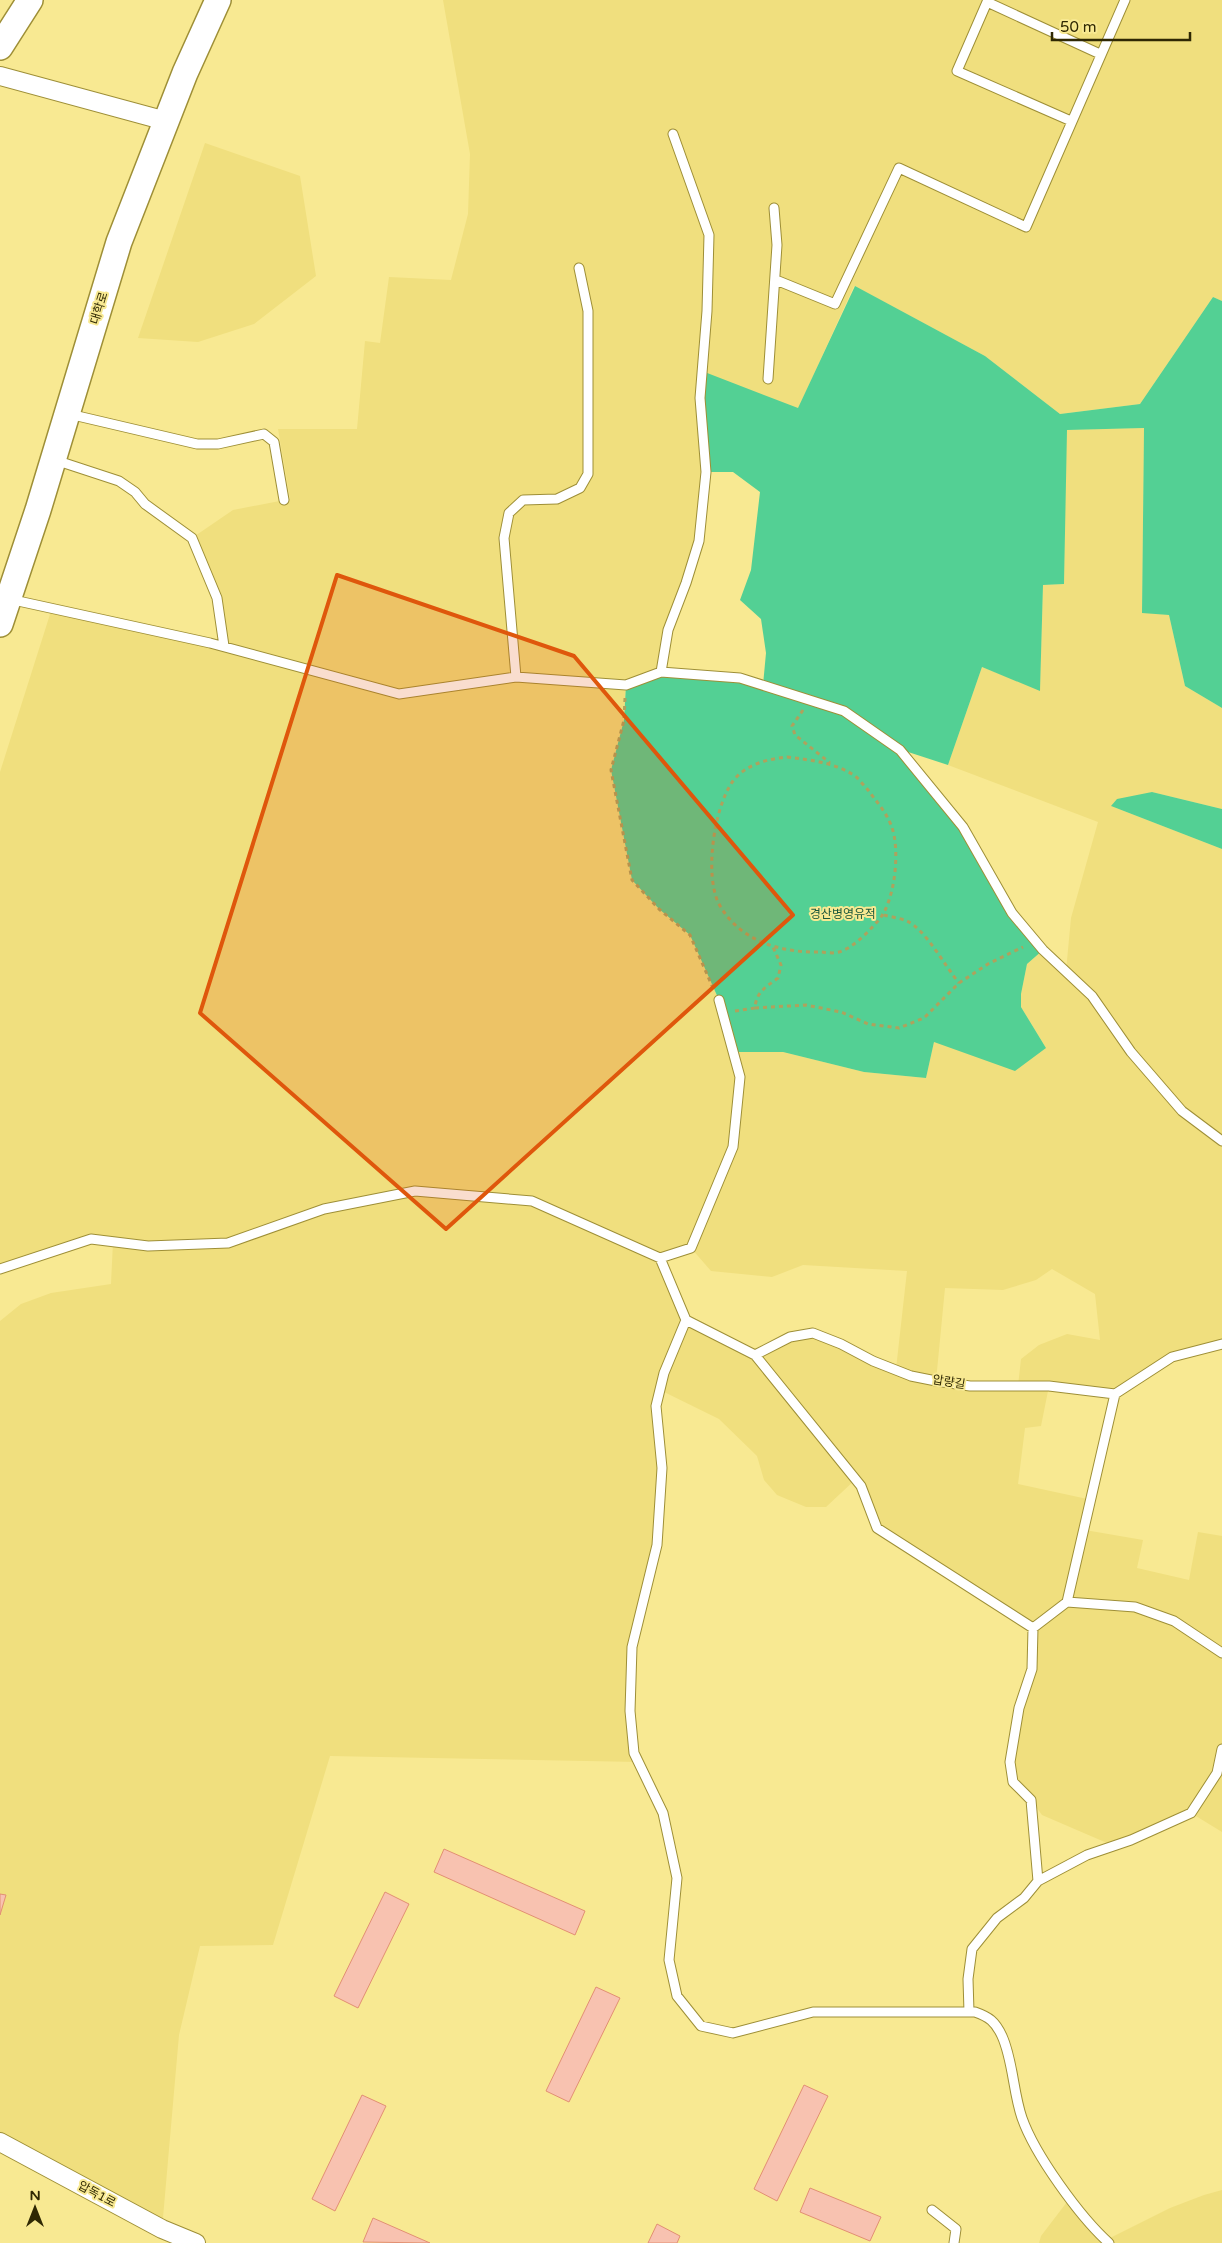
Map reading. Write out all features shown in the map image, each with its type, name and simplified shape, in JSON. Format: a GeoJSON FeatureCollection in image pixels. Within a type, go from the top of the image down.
{"type":"FeatureCollection","features":[{"type":"Feature","properties":{"kind":"main road"},"geometry":{"type":"LineString","coordinates":[[0,47],[30,0]]}},
{"type":"Feature","properties":{"kind":"main road","name":"대학로"},"geometry":{"type":"LineString","coordinates":[[0,624],[53,460],[119,242],[166,120],[218,0]]}},
{"type":"Feature","properties":{"kind":"street"},"geometry":{"type":"LineString","coordinates":[[0,76],[166,120]]}},
{"type":"Feature","properties":{"kind":"street","name":"압독1로"},"geometry":{"type":"LineString","coordinates":[[0,2142],[158,2236],[196,2243]]}},
{"type":"Feature","properties":{"kind":"lane"},"geometry":{"type":"LineString","coordinates":[[776,280],[835,304],[899,168],[1026,227],[1125,0]]}},
{"type":"Feature","properties":{"kind":"lane"},"geometry":{"type":"LineString","coordinates":[[1071,121],[956,71],[987,2],[1100,54]]}},
{"type":"Feature","properties":{"kind":"lane"},"geometry":{"type":"LineString","coordinates":[[661,672],[668,630],[686,583],[699,541],[706,472],[700,398],[707,311],[709,235],[673,134]]}},
{"type":"Feature","properties":{"kind":"lane"},"geometry":{"type":"LineString","coordinates":[[768,379],[776,280],[777,245],[774,208]]}},
{"type":"Feature","properties":{"kind":"lane"},"geometry":{"type":"LineString","coordinates":[[516,677],[504,538],[509,513],[523,500],[557,499],[580,488],[588,474],[588,311],[579,268]]}},
{"type":"Feature","properties":{"kind":"lane"},"geometry":{"type":"LineString","coordinates":[[66,414],[197,444],[218,444],[264,434],[274,442],[284,500]]}},
{"type":"Feature","properties":{"kind":"lane"},"geometry":{"type":"LineString","coordinates":[[53,460],[119,481],[135,492],[145,504],[192,538],[217,598],[224,646]]}},
{"type":"Feature","properties":{"kind":"lane"},"geometry":{"type":"LineString","coordinates":[[9,598],[224,646],[399,694],[516,677],[626,685],[661,672],[740,678],[844,711],[900,750],[963,827],[1012,913],[1036,942],[1092,996],[1131,1052],[1182,1111],[1222,1141]]}},
{"type":"Feature","properties":{"kind":"lane"},"geometry":{"type":"LineString","coordinates":[[0,1269],[91,1239],[148,1246],[228,1243],[324,1209],[414,1191],[532,1201],[660,1258],[691,1248],[733,1147],[740,1077],[718,1000]]}},
{"type":"Feature","properties":{"kind":"lane"},"geometry":{"type":"LineString","coordinates":[[660,1258],[686,1320],[755,1355],[861,1486],[877,1528],[1033,1628]]}},
{"type":"Feature","properties":{"kind":"lane"},"geometry":{"type":"LineString","coordinates":[[686,1320],[664,1373],[656,1406],[662,1468],[657,1545],[632,1647],[630,1712],[634,1753],[663,1813],[677,1878],[669,1960],[677,1996],[702,2026],[733,2033],[812,2012],[969,2012],[990,2017],[1002,2036],[1022,2119],[1048,2167],[1064,2191],[1110,2243]]}},
{"type":"Feature","properties":{"kind":"lane","name":"압량길"},"geometry":{"type":"LineString","coordinates":[[755,1355],[790,1337],[813,1332],[873,1361],[912,1376],[936,1381],[970,1386],[1048,1386],[1115,1394]]}},
{"type":"Feature","properties":{"kind":"lane"},"geometry":{"type":"LineString","coordinates":[[1033,1628],[1067,1602],[1115,1394],[1172,1358],[1222,1344]]}},
{"type":"Feature","properties":{"kind":"lane"},"geometry":{"type":"LineString","coordinates":[[1067,1602],[1135,1607],[1174,1621],[1222,1653]]}},
{"type":"Feature","properties":{"kind":"lane"},"geometry":{"type":"LineString","coordinates":[[1033,1628],[1032,1669],[1019,1708],[1010,1762],[1013,1782],[1032,1800],[1038,1881]]}},
{"type":"Feature","properties":{"kind":"lane"},"geometry":{"type":"LineString","coordinates":[[969,2012],[968,1979],[972,1949],[997,1918],[1024,1898],[1038,1881],[1087,1855],[1131,1840],[1191,1813],[1217,1773],[1222,1749]]}},
{"type":"Feature","properties":{"kind":"lane"},"geometry":{"type":"LineString","coordinates":[[932,2210],[956,2229],[954,2243]]}},
{"type":"Feature","properties":{"kind":"path"},"geometry":{"type":"LineString","coordinates":[[626,685],[624,720],[611,770],[632,880],[659,909],[690,935],[718,1000]]}},
{"type":"Feature","properties":{"kind":"path"},"geometry":{"type":"LineString","coordinates":[[811,700],[792,726],[795,735],[831,764],[855,775],[877,802],[892,826],[896,849],[892,890],[884,915],[862,939],[838,952],[803,952],[773,946],[755,939],[742,930],[730,920],[719,904],[712,886],[711,865],[717,821],[733,780],[750,767],[766,760],[787,757],[831,764]]}},
{"type":"Feature","properties":{"kind":"path"},"geometry":{"type":"LineString","coordinates":[[884,915],[908,922],[930,942],[938,956],[959,982]]}},
{"type":"Feature","properties":{"kind":"path"},"geometry":{"type":"LineString","coordinates":[[722,1013],[755,1008],[806,1005],[841,1012],[868,1024],[899,1028],[924,1018],[959,982],[1013,950],[1036,942]]}},
{"type":"Feature","properties":{"kind":"path"},"geometry":{"type":"LineString","coordinates":[[755,1008],[756,999],[761,991],[778,978],[781,965],[773,946]]}},
{"type":"Feature","properties":{"kind":"highlighted area"},"geometry":{"type":"Polygon","coordinates":[[[337,575],[574,656],[793,915],[446,1229],[200,1013],[337,575]]]}},
{"type":"Feature","properties":{"kind":"shaded area"},"geometry":{"type":"Polygon","coordinates":[[[443,0],[1222,0],[1222,301],[1213,297],[1140,404],[1060,414],[985,356],[854,286],[798,409],[706,472],[699,541],[668,630],[661,672],[626,685],[624,720],[611,770],[632,880],[659,909],[690,935],[719,1000],[733,1052],[783,1052],[864,1072],[926,1078],[934,1042],[1046,1048],[1021,1007],[1021,994],[1027,964],[1043,950],[1066,971],[1071,918],[1098,822],[948,765],[982,667],[1040,690],[1043,585],[1064,584],[1066,430],[1144,428],[1142,612],[1169,615],[1185,686],[1222,708],[1222,809],[1152,792],[1111,806],[1222,849],[1222,1344],[1172,1357],[1115,1394],[1049,1386],[1041,1426],[1025,1428],[1018,1484],[1092,1500],[1085,1530],[1143,1540],[1137,1568],[1189,1580],[1198,1532],[1222,1536],[1222,1832],[1191,1813],[1114,1846],[1042,1815],[1031,1800],[1013,1782],[1010,1762],[1032,1669],[1033,1628],[877,1528],[856,1479],[826,1507],[806,1507],[777,1495],[764,1480],[757,1456],[719,1419],[660,1390],[662,1468],[657,1545],[632,1647],[630,1711],[639,1762],[330,1756],[273,1945],[200,1946],[179,2035],[162,2229],[0,2142],[0,1321],[21,1304],[51,1293],[111,1284],[113,1242],[91,1239],[0,1269],[0,772],[52,608],[223,646],[217,598],[192,538],[233,510],[290,499],[278,429],[357,429],[365,341],[380,343],[389,277],[451,280],[468,214],[470,154],[443,0]],[[691,1248],[660,1258],[686,1320],[755,1355],[813,1333],[896,1369],[907,1271],[803,1265],[772,1277],[711,1271],[691,1248]],[[1052,1269],[1036,1280],[1003,1290],[945,1288],[936,1381],[1018,1386],[1021,1359],[1039,1345],[1067,1334],[1100,1340],[1095,1294],[1052,1269]]]}},
{"type":"Feature","properties":{"kind":"shaded area"},"geometry":{"type":"Polygon","coordinates":[[[205,143],[300,176],[316,276],[254,324],[198,342],[138,338],[205,143]]]}},
{"type":"Feature","properties":{"kind":"shaded area"},"geometry":{"type":"Polygon","coordinates":[[[1222,2190],[1222,2243],[1039,2243],[1041,2236],[1070,2198],[1106,2240],[1170,2208],[1222,2190]]]}},
{"type":"Feature","properties":{"kind":"green space","name":"경산병영유적"},"geometry":{"type":"Polygon","coordinates":[[[855,286],[985,356],[1060,414],[1140,404],[1213,297],[1222,301],[1222,708],[1185,686],[1169,615],[1142,613],[1144,428],[1067,430],[1064,584],[1043,585],[1040,691],[982,667],[948,765],[902,750],[963,827],[1012,913],[1043,950],[1027,964],[1021,994],[1021,1007],[1046,1048],[1015,1071],[934,1042],[926,1078],[864,1072],[783,1052],[733,1052],[719,1000],[690,935],[659,909],[632,880],[611,770],[624,720],[626,685],[653,674],[740,678],[763,685],[766,653],[761,619],[740,600],[751,570],[760,492],[733,472],[706,472],[702,371],[798,408],[855,286]]]}},
{"type":"Feature","properties":{"kind":"green space"},"geometry":{"type":"Polygon","coordinates":[[[1152,792],[1222,809],[1222,849],[1111,806],[1117,799],[1152,792]]]}},
{"type":"Feature","properties":{"kind":"building"},"geometry":{"type":"Polygon","coordinates":[[[444,1849],[585,1911],[575,1935],[434,1872],[444,1849]]]}},
{"type":"Feature","properties":{"kind":"building"},"geometry":{"type":"Polygon","coordinates":[[[385,1892],[409,1904],[358,2008],[334,1996],[385,1892]]]}},
{"type":"Feature","properties":{"kind":"building"},"geometry":{"type":"Polygon","coordinates":[[[0,1894],[6,1895],[0,1915],[0,1894]]]}},
{"type":"Feature","properties":{"kind":"building"},"geometry":{"type":"Polygon","coordinates":[[[596,1987],[620,1998],[569,2102],[546,2091],[596,1987]]]}},
{"type":"Feature","properties":{"kind":"building"},"geometry":{"type":"Polygon","coordinates":[[[804,2085],[828,2096],[777,2201],[754,2189],[804,2085]]]}},
{"type":"Feature","properties":{"kind":"building"},"geometry":{"type":"Polygon","coordinates":[[[362,2095],[386,2106],[335,2211],[312,2199],[362,2095]]]}},
{"type":"Feature","properties":{"kind":"building"},"geometry":{"type":"Polygon","coordinates":[[[810,2188],[881,2217],[870,2241],[800,2212],[810,2188]]]}},
{"type":"Feature","properties":{"kind":"building"},"geometry":{"type":"Polygon","coordinates":[[[373,2218],[430,2243],[363,2242],[373,2218]]]}},
{"type":"Feature","properties":{"kind":"building"},"geometry":{"type":"Polygon","coordinates":[[[657,2224],[680,2236],[677,2243],[648,2243],[657,2224]]]}}]}
